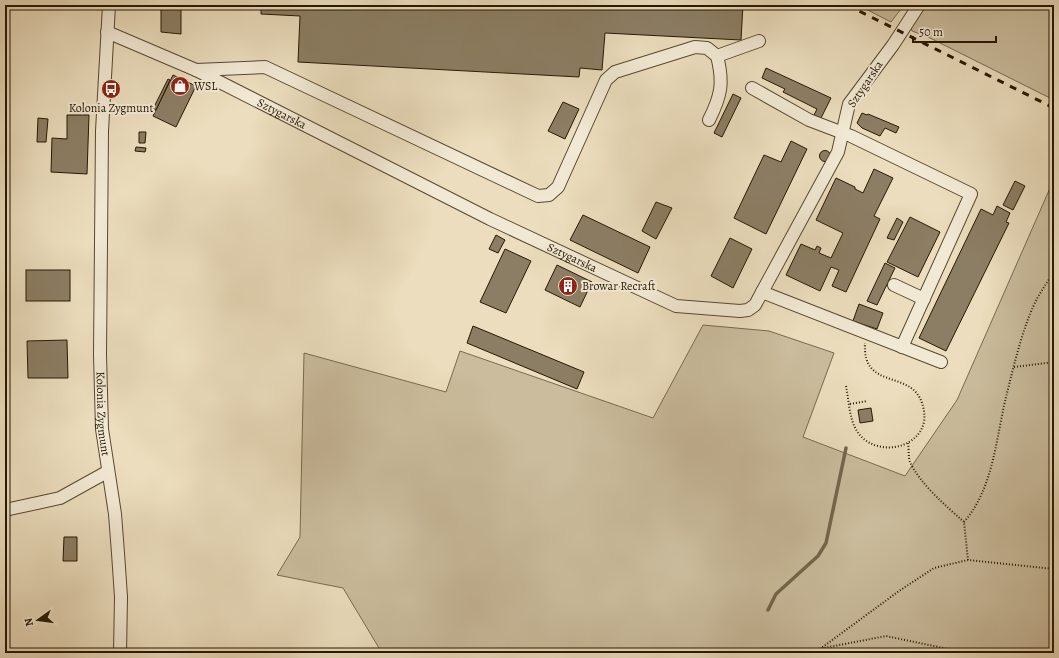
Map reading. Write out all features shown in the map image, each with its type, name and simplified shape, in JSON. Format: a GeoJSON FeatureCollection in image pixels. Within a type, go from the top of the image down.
{"type":"FeatureCollection","features":[{"type":"Feature","properties":{"kind":"street","name":"Kolonia Zygmunt"},"geometry":{"type":"LineString","coordinates":[[109,5],[102,131],[100,246],[102,429],[107,472],[115,514],[121,597],[120,653]]}},
{"type":"Feature","properties":{"kind":"street","name":"Sztygarska"},"geometry":{"type":"LineString","coordinates":[[108,32],[196,70],[490,219],[676,306],[740,311],[748,310],[754,305],[838,152],[849,104],[893,44],[919,5]]}},
{"type":"Feature","properties":{"kind":"street"},"geometry":{"type":"LineString","coordinates":[[717,56],[759,41]]}},
{"type":"Feature","properties":{"kind":"street"},"geometry":{"type":"LineString","coordinates":[[196,70],[265,66],[538,196],[549,195],[558,188],[606,80],[615,72],[695,47],[707,48],[717,56],[721,70],[719,99],[709,120]]}},
{"type":"Feature","properties":{"kind":"street"},"geometry":{"type":"LineString","coordinates":[[752,88],[809,120],[842,133],[971,194],[902,347]]}},
{"type":"Feature","properties":{"kind":"street"},"geometry":{"type":"LineString","coordinates":[[894,285],[924,298]]}},
{"type":"Feature","properties":{"kind":"street"},"geometry":{"type":"LineString","coordinates":[[762,292],[941,362]]}},
{"type":"Feature","properties":{"kind":"street"},"geometry":{"type":"LineString","coordinates":[[5,510],[60,498],[107,472]]}},
{"type":"Feature","properties":{"kind":"path"},"geometry":{"type":"LineString","coordinates":[[964,522],[975,510],[987,482],[1014,367],[1037,298],[1054,271]]}},
{"type":"Feature","properties":{"kind":"path"},"geometry":{"type":"LineString","coordinates":[[846,386],[854,424],[864,439],[872,444],[890,448],[908,443],[916,438],[922,429],[924,411],[922,401],[911,388],[882,377],[870,368],[864,352],[867,334]]}},
{"type":"Feature","properties":{"kind":"path"},"geometry":{"type":"LineString","coordinates":[[1014,367],[1054,362]]}},
{"type":"Feature","properties":{"kind":"path"},"geometry":{"type":"LineString","coordinates":[[850,404],[867,401]]}},
{"type":"Feature","properties":{"kind":"path"},"geometry":{"type":"LineString","coordinates":[[908,443],[909,460],[917,474],[964,522],[968,560]]}},
{"type":"Feature","properties":{"kind":"path"},"geometry":{"type":"LineString","coordinates":[[820,649],[899,591],[934,568],[968,560],[1054,569]]}},
{"type":"Feature","properties":{"kind":"path"},"geometry":{"type":"LineString","coordinates":[[798,653],[886,636],[968,653]]}},
{"type":"Feature","properties":{"kind":"shaded area"},"geometry":{"type":"Polygon","coordinates":[[[858,5],[904,5],[891,22],[858,5]]]}},
{"type":"Feature","properties":{"kind":"shaded area"},"geometry":{"type":"Polygon","coordinates":[[[923,5],[1054,5],[1054,100],[928,37],[912,31],[911,29],[923,5]]]}},
{"type":"Feature","properties":{"kind":"shaded area"},"geometry":{"type":"Polygon","coordinates":[[[1054,179],[1054,653],[377,653],[379,648],[343,588],[277,575],[300,537],[304,353],[446,392],[460,351],[653,418],[703,325],[769,331],[834,353],[803,437],[905,476],[957,400],[1054,179]]]}},
{"type":"Feature","properties":{"kind":"building"},"geometry":{"type":"Polygon","coordinates":[[[156,5],[181,5],[181,34],[161,32],[161,9],[156,7],[156,5]]]}},
{"type":"Feature","properties":{"kind":"building"},"geometry":{"type":"Polygon","coordinates":[[[261,5],[743,5],[741,40],[605,33],[602,70],[580,68],[579,77],[298,62],[300,16],[261,14],[261,5]]]}},
{"type":"Feature","properties":{"kind":"building"},"geometry":{"type":"Polygon","coordinates":[[[766,68],[831,98],[821,118],[814,115],[817,109],[783,92],[785,89],[762,78],[766,68]]]}},
{"type":"Feature","properties":{"kind":"building"},"geometry":{"type":"Polygon","coordinates":[[[173,75],[196,86],[176,127],[153,116],[173,75]]]}},
{"type":"Feature","properties":{"kind":"building"},"geometry":{"type":"Polygon","coordinates":[[[168,79],[170,80],[156,110],[153,109],[168,79]]]}},
{"type":"Feature","properties":{"kind":"building"},"geometry":{"type":"Polygon","coordinates":[[[733,94],[741,98],[722,137],[714,133],[733,94]]]}},
{"type":"Feature","properties":{"kind":"building"},"geometry":{"type":"Polygon","coordinates":[[[563,102],[579,109],[565,139],[548,131],[563,102]]]}},
{"type":"Feature","properties":{"kind":"building"},"geometry":{"type":"Polygon","coordinates":[[[862,113],[899,127],[896,133],[885,128],[880,136],[862,128],[857,123],[862,113]]]}},
{"type":"Feature","properties":{"kind":"building"},"geometry":{"type":"Polygon","coordinates":[[[67,115],[89,115],[87,174],[51,172],[52,138],[67,139],[67,115]]]}},
{"type":"Feature","properties":{"kind":"building"},"geometry":{"type":"Polygon","coordinates":[[[38,118],[48,119],[46,142],[37,142],[38,118]]]}},
{"type":"Feature","properties":{"kind":"building"},"geometry":{"type":"Polygon","coordinates":[[[139,132],[146,132],[145,143],[139,143],[139,132]]]}},
{"type":"Feature","properties":{"kind":"building"},"geometry":{"type":"Polygon","coordinates":[[[791,141],[807,149],[766,234],[734,218],[764,155],[781,162],[791,141]]]}},
{"type":"Feature","properties":{"kind":"building"},"geometry":{"type":"Polygon","coordinates":[[[136,147],[146,148],[145,152],[135,151],[136,147]]]}},
{"type":"Feature","properties":{"kind":"building"},"geometry":{"type":"Polygon","coordinates":[[[823,151],[827,151],[829,152],[829,160],[823,161],[820,158],[820,154],[823,151]]]}},
{"type":"Feature","properties":{"kind":"building"},"geometry":{"type":"Polygon","coordinates":[[[874,169],[893,178],[874,216],[880,219],[846,292],[832,286],[839,270],[831,267],[820,291],[786,275],[801,244],[815,250],[817,246],[821,248],[819,253],[831,258],[843,233],[816,220],[836,178],[855,187],[855,189],[863,193],[874,169]]]}},
{"type":"Feature","properties":{"kind":"building"},"geometry":{"type":"Polygon","coordinates":[[[1015,181],[1025,186],[1013,210],[1003,205],[1015,181]]]}},
{"type":"Feature","properties":{"kind":"building"},"geometry":{"type":"Polygon","coordinates":[[[656,202],[672,208],[656,239],[642,231],[656,202]]]}},
{"type":"Feature","properties":{"kind":"building"},"geometry":{"type":"Polygon","coordinates":[[[997,206],[1010,213],[1006,222],[1009,223],[946,351],[919,338],[981,209],[993,215],[997,206]]]}},
{"type":"Feature","properties":{"kind":"building"},"geometry":{"type":"Polygon","coordinates":[[[583,215],[650,247],[638,273],[570,240],[583,215]]]}},
{"type":"Feature","properties":{"kind":"building"},"geometry":{"type":"Polygon","coordinates":[[[910,217],[940,232],[918,277],[887,262],[910,217]]]}},
{"type":"Feature","properties":{"kind":"building"},"geometry":{"type":"Polygon","coordinates":[[[897,218],[903,222],[894,240],[887,238],[897,218]]]}},
{"type":"Feature","properties":{"kind":"building"},"geometry":{"type":"Polygon","coordinates":[[[496,235],[505,240],[498,253],[489,249],[496,235]]]}},
{"type":"Feature","properties":{"kind":"building"},"geometry":{"type":"Polygon","coordinates":[[[730,238],[752,249],[733,288],[711,276],[730,238]]]}},
{"type":"Feature","properties":{"kind":"building"},"geometry":{"type":"Polygon","coordinates":[[[505,249],[531,261],[506,313],[480,302],[505,249]]]}},
{"type":"Feature","properties":{"kind":"building"},"geometry":{"type":"Polygon","coordinates":[[[885,263],[895,268],[877,305],[867,301],[885,263]]]}},
{"type":"Feature","properties":{"kind":"building","name":"Browar Recraft"},"geometry":{"type":"Polygon","coordinates":[[[557,265],[592,282],[580,307],[545,290],[557,265]]]}},
{"type":"Feature","properties":{"kind":"building"},"geometry":{"type":"Polygon","coordinates":[[[26,270],[70,270],[70,301],[26,301],[26,270]]]}},
{"type":"Feature","properties":{"kind":"building"},"geometry":{"type":"Polygon","coordinates":[[[859,304],[883,313],[877,329],[853,321],[859,304]]]}},
{"type":"Feature","properties":{"kind":"building"},"geometry":{"type":"Polygon","coordinates":[[[473,326],[584,372],[577,389],[467,343],[473,326]]]}},
{"type":"Feature","properties":{"kind":"building"},"geometry":{"type":"Polygon","coordinates":[[[67,340],[68,378],[28,378],[27,341],[67,340]]]}},
{"type":"Feature","properties":{"kind":"building"},"geometry":{"type":"Polygon","coordinates":[[[871,408],[873,421],[860,423],[858,410],[871,408]]]}},
{"type":"Feature","properties":{"kind":"building"},"geometry":{"type":"Polygon","coordinates":[[[64,537],[77,537],[77,561],[63,561],[64,537]]]}},
{"type":"Feature","properties":{"kind":"waterway"},"geometry":{"type":"LineString","coordinates":[[768,610],[776,594],[818,556],[826,543],[846,448]]}},
{"type":"Feature","properties":{"kind":"railway"},"geometry":{"type":"LineString","coordinates":[[838,5],[851,10]]}},
{"type":"Feature","properties":{"kind":"railway"},"geometry":{"type":"LineString","coordinates":[[847,5],[1054,108]]}},
{"type":"Feature","properties":{"kind":"place","name":"WSL"},"geometry":{"type":"Point","coordinates":[180,86]}},
{"type":"Feature","properties":{"kind":"place","name":"Kolonia Zygmunt"},"geometry":{"type":"Point","coordinates":[111,89]}},
{"type":"Feature","properties":{"kind":"place","name":"Browar Recraft"},"geometry":{"type":"Point","coordinates":[568,286]}}]}
